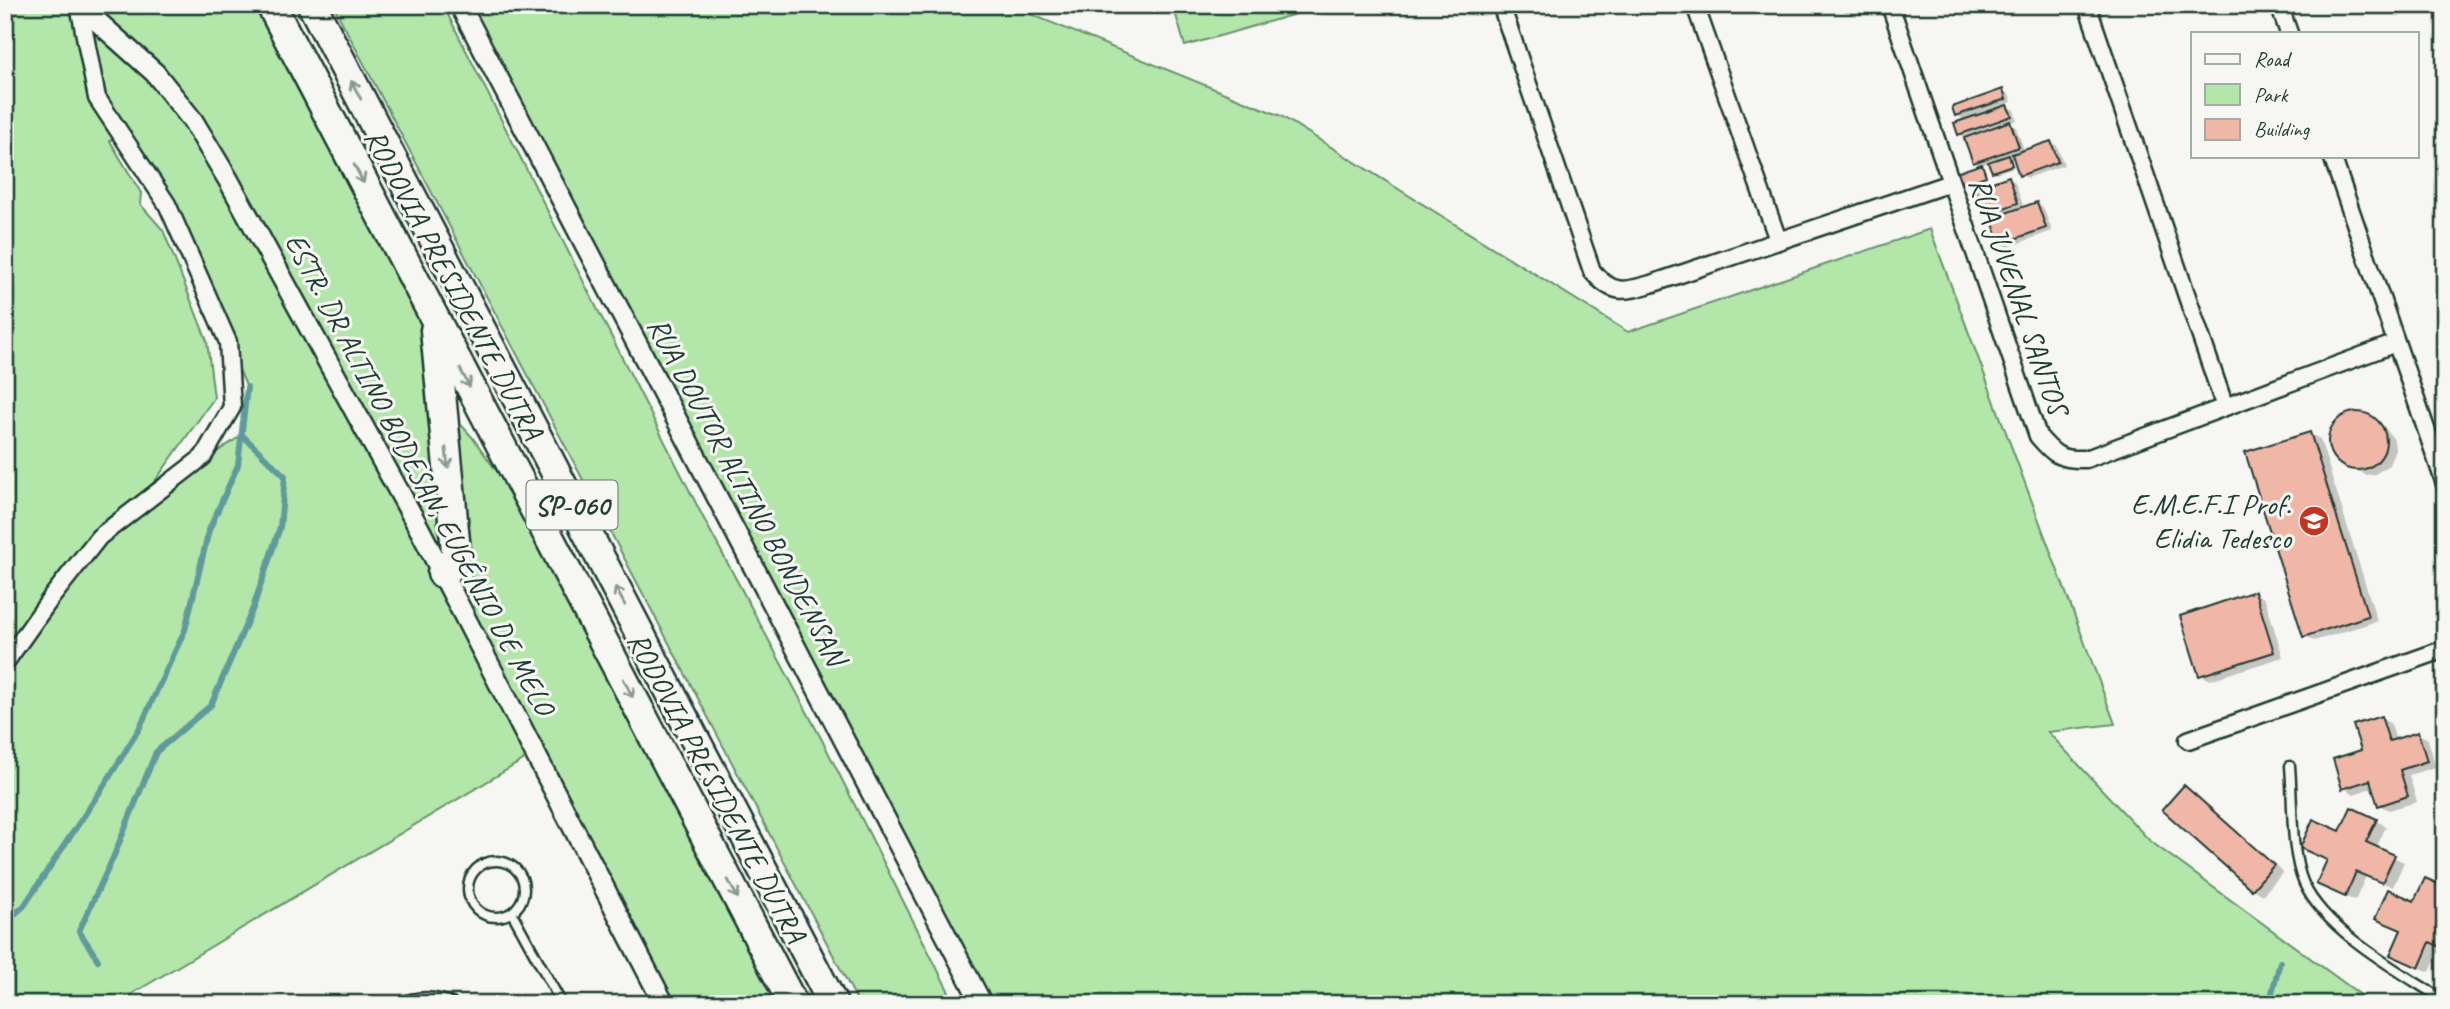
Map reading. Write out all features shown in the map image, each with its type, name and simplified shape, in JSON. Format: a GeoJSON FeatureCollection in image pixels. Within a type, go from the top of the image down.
{"type":"FeatureCollection","features":[{"type":"Feature","properties":{"kind":"highway","name":"RODOVIA PRESIDENTE DUTRA"},"geometry":{"type":"LineString","coordinates":[[271,5],[793,1004]]}},
{"type":"Feature","properties":{"kind":"highway","name":"RODOVIA PRESIDENTE DUTRA"},"geometry":{"type":"LineString","coordinates":[[312,5],[833,1004]]}},
{"type":"Feature","properties":{"kind":"highway"},"geometry":{"type":"LineString","coordinates":[[434,317],[456,551],[452,568],[442,573]]}},
{"type":"Feature","properties":{"kind":"street","name":"ESTR. DR ALTINO BODESAN, EUGÊNIO DE MELO"},"geometry":{"type":"LineString","coordinates":[[79,5],[155,73],[193,121],[229,181],[442,573],[664,1004]]}},
{"type":"Feature","properties":{"kind":"street"},"geometry":{"type":"LineString","coordinates":[[5,663],[99,537],[203,457],[232,407],[228,342],[167,204],[97,98],[79,5]]}},
{"type":"Feature","properties":{"kind":"street","name":"RUA DOUTOR ALTINO BONDENSAN"},"geometry":{"type":"LineString","coordinates":[[460,5],[982,1004]]}},
{"type":"Feature","properties":{"kind":"street"},"geometry":{"type":"LineString","coordinates":[[1501,5],[1592,271],[1604,285],[1618,290],[1636,289],[1950,183]]}},
{"type":"Feature","properties":{"kind":"street"},"geometry":{"type":"LineString","coordinates":[[1695,5],[1778,240]]}},
{"type":"Feature","properties":{"kind":"street","name":"RUA JUVENAL SANTOS"},"geometry":{"type":"LineString","coordinates":[[1890,5],[2038,436],[2051,452],[2067,460],[2085,459],[2396,344]]}},
{"type":"Feature","properties":{"kind":"street"},"geometry":{"type":"LineString","coordinates":[[2087,5],[2225,407]]}},
{"type":"Feature","properties":{"kind":"street"},"geometry":{"type":"LineString","coordinates":[[2279,5],[2289,32]]}},
{"type":"Feature","properties":{"kind":"street"},"geometry":{"type":"LineString","coordinates":[[2333,158],[2445,484]]}},
{"type":"Feature","properties":{"kind":"street"},"geometry":{"type":"LineString","coordinates":[[2188,740],[2445,649]]}},
{"type":"Feature","properties":{"kind":"lane"},"geometry":{"type":"LineString","coordinates":[[2290,766],[2295,848],[2304,883],[2316,902],[2356,942],[2445,1001]]}},
{"type":"Feature","properties":{"kind":"lane"},"geometry":{"type":"LineString","coordinates":[[493,861],[505,862],[516,869],[523,879],[521,904],[512,913],[500,917],[488,916],[477,909],[470,898],[469,886],[472,874],[481,865],[493,861]]}},
{"type":"Feature","properties":{"kind":"lane"},"geometry":{"type":"LineString","coordinates":[[512,913],[562,1004]]}},
{"type":"Feature","properties":{"kind":"lane"},"geometry":{"type":"LineString","coordinates":[[397,1004],[406,999],[429,996],[454,1004]]}},
{"type":"Feature","properties":{"kind":"green space"},"geometry":{"type":"Polygon","coordinates":[[[5,5],[271,5],[434,317],[451,567],[478,643],[456,419],[472,437],[565,566],[793,1004],[664,1004],[535,753],[115,1004],[5,1004],[5,5]],[[120,133],[110,141],[141,193],[140,204],[163,230],[207,341],[214,398],[155,481],[105,531],[242,435],[247,388],[167,204],[120,133]]]}},
{"type":"Feature","properties":{"kind":"green space"},"geometry":{"type":"Polygon","coordinates":[[[333,5],[443,5],[705,521],[822,740],[955,1004],[859,1004],[333,5]]]}},
{"type":"Feature","properties":{"kind":"green space"},"geometry":{"type":"Polygon","coordinates":[[[460,5],[1008,5],[1281,116],[1628,332],[1930,229],[2115,724],[2048,732],[2150,841],[2373,1004],[981,1004],[481,22],[471,27],[460,5]]]}},
{"type":"Feature","properties":{"kind":"green space"},"geometry":{"type":"Polygon","coordinates":[[[1173,5],[1327,5],[1185,46],[1173,5]]]}},
{"type":"Feature","properties":{"kind":"building"},"geometry":{"type":"Polygon","coordinates":[[[2003,89],[2006,99],[1955,116],[1952,107],[2003,89]]]}},
{"type":"Feature","properties":{"kind":"building"},"geometry":{"type":"Polygon","coordinates":[[[2007,105],[2012,116],[1958,135],[1954,123],[2007,105]]]}},
{"type":"Feature","properties":{"kind":"building"},"geometry":{"type":"Polygon","coordinates":[[[2010,121],[2019,147],[1973,163],[1964,138],[2010,121]]]}},
{"type":"Feature","properties":{"kind":"building"},"geometry":{"type":"Polygon","coordinates":[[[2051,141],[2058,162],[2019,176],[2012,154],[2051,141]]]}},
{"type":"Feature","properties":{"kind":"building"},"geometry":{"type":"Polygon","coordinates":[[[2009,155],[2012,165],[1992,172],[1988,162],[2009,155]]]}},
{"type":"Feature","properties":{"kind":"building"},"geometry":{"type":"Polygon","coordinates":[[[1982,164],[1986,176],[1963,184],[1958,172],[1982,164]]]}},
{"type":"Feature","properties":{"kind":"building"},"geometry":{"type":"Polygon","coordinates":[[[2009,176],[2018,203],[1985,215],[1975,188],[2009,176]]]}},
{"type":"Feature","properties":{"kind":"building"},"geometry":{"type":"Polygon","coordinates":[[[2037,202],[2046,228],[2000,244],[1991,218],[2037,202]]]}},
{"type":"Feature","properties":{"kind":"building"},"geometry":{"type":"Polygon","coordinates":[[[2357,412],[2368,414],[2381,425],[2386,441],[2384,452],[2373,465],[2357,470],[2346,468],[2333,457],[2328,441],[2330,430],[2341,417],[2357,412]]]}},
{"type":"Feature","properties":{"kind":"building"},"geometry":{"type":"Polygon","coordinates":[[[2310,432],[2368,616],[2303,637],[2245,452],[2310,432]]]}},
{"type":"Feature","properties":{"kind":"building"},"geometry":{"type":"Polygon","coordinates":[[[2255,591],[2274,652],[2199,676],[2180,616],[2255,591]]]}},
{"type":"Feature","properties":{"kind":"building"},"geometry":{"type":"Polygon","coordinates":[[[2381,716],[2389,741],[2418,732],[2427,761],[2400,770],[2408,796],[2378,806],[2370,780],[2342,789],[2333,759],[2361,750],[2353,725],[2381,716]]]}},
{"type":"Feature","properties":{"kind":"building"},"geometry":{"type":"Polygon","coordinates":[[[2184,785],[2274,865],[2252,890],[2162,810],[2184,785]]]}},
{"type":"Feature","properties":{"kind":"building"},"geometry":{"type":"Polygon","coordinates":[[[2351,807],[2377,819],[2366,842],[2395,855],[2382,883],[2356,872],[2345,897],[2316,884],[2327,860],[2300,848],[2313,819],[2340,831],[2351,807]]]}},
{"type":"Feature","properties":{"kind":"building"},"geometry":{"type":"Polygon","coordinates":[[[2425,878],[2445,887],[2445,905],[2441,913],[2445,915],[2445,949],[2430,942],[2419,968],[2390,955],[2401,930],[2375,919],[2388,889],[2414,901],[2425,878]]]}},
{"type":"Feature","properties":{"kind":"waterway"},"geometry":{"type":"LineString","coordinates":[[5,923],[24,906],[139,729],[185,630],[209,530],[238,465],[247,387]]}},
{"type":"Feature","properties":{"kind":"waterway"},"geometry":{"type":"LineString","coordinates":[[98,960],[79,931],[113,858],[156,752],[211,705],[253,608],[280,527],[285,476],[242,435]]}},
{"type":"Feature","properties":{"kind":"waterway"},"geometry":{"type":"LineString","coordinates":[[2269,1004],[2280,962]]}},
{"type":"Feature","properties":{"kind":"place","name":"E.M.E.F.I Prof. Elidia Tedesco"},"geometry":{"type":"Point","coordinates":[2314,521]}}]}
